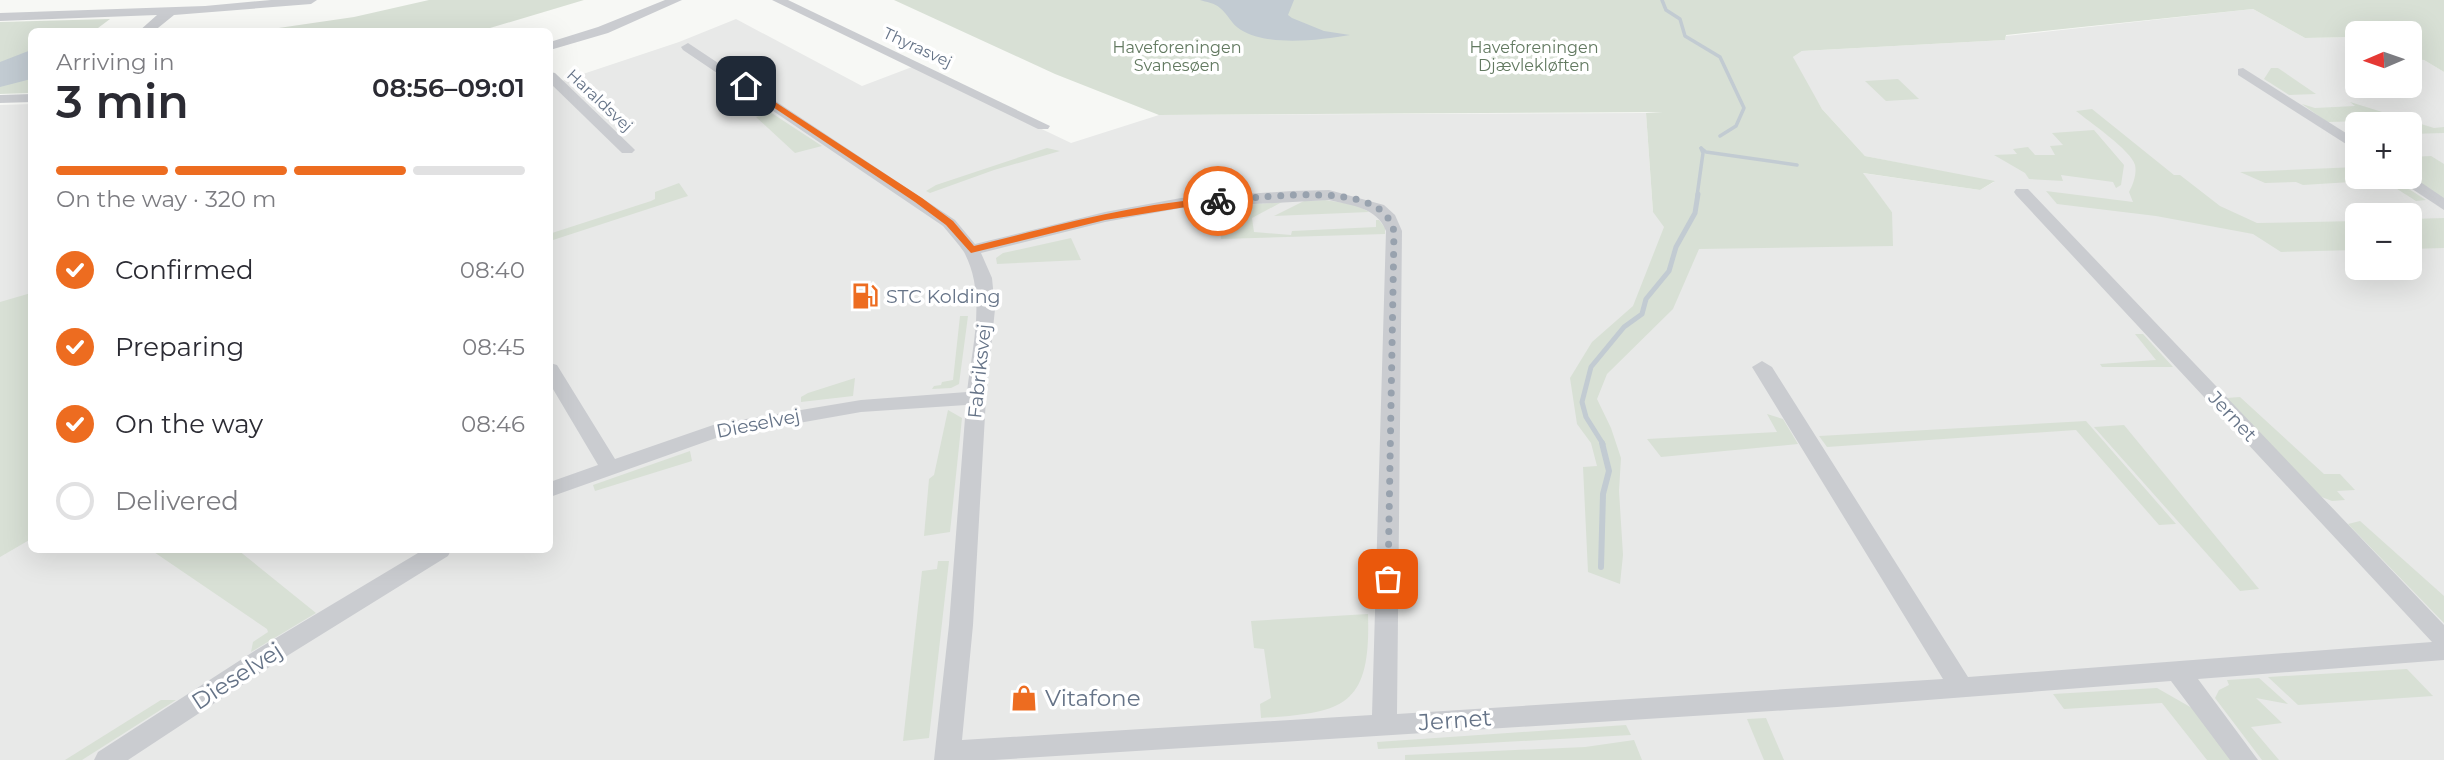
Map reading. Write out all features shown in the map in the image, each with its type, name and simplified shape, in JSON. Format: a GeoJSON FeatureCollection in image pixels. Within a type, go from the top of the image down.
{"type":"FeatureCollection","features":[{"type":"Feature","properties":{"kind":"street"},"geometry":{"type":"LineString","coordinates":[[149,28],[189,0]]}},
{"type":"Feature","properties":{"kind":"street"},"geometry":{"type":"LineString","coordinates":[[0,17],[248,8],[311,0]]}},
{"type":"Feature","properties":{"kind":"street"},"geometry":{"type":"LineString","coordinates":[[553,45],[603,30],[676,0]]}},
{"type":"Feature","properties":{"kind":"street","name":"Thyrasvej"},"geometry":{"type":"LineString","coordinates":[[778,0],[1043,126]]}},
{"type":"Feature","properties":{"kind":"street","name":"Fabriksvej"},"geometry":{"type":"LineString","coordinates":[[688,47],[949,223],[971,250],[983,278],[986,309],[976,398],[961,625],[948,756]]}},
{"type":"Feature","properties":{"kind":"street"},"geometry":{"type":"LineString","coordinates":[[2244,72],[2345,139]]}},
{"type":"Feature","properties":{"kind":"street","name":"Haraldsvej"},"geometry":{"type":"LineString","coordinates":[[553,79],[627,150]]}},
{"type":"Feature","properties":{"kind":"street"},"geometry":{"type":"LineString","coordinates":[[0,99],[28,98]]}},
{"type":"Feature","properties":{"kind":"street"},"geometry":{"type":"LineString","coordinates":[[2420,189],[2444,205]]}},
{"type":"Feature","properties":{"kind":"street","name":"Jernet"},"geometry":{"type":"LineString","coordinates":[[2022,192],[2444,640]]}},
{"type":"Feature","properties":{"kind":"street"},"geometry":{"type":"LineString","coordinates":[[971,250],[1105,217],[1181,203],[1329,195],[1378,208],[1389,218],[1394,231],[1394,356],[1384,725]]}},
{"type":"Feature","properties":{"kind":"street"},"geometry":{"type":"LineString","coordinates":[[1762,367],[1961,687]]}},
{"type":"Feature","properties":{"kind":"street"},"geometry":{"type":"LineString","coordinates":[[553,374],[609,467]]}},
{"type":"Feature","properties":{"kind":"street","name":"Dieselvej"},"geometry":{"type":"LineString","coordinates":[[553,489],[716,431],[861,406],[976,398]]}},
{"type":"Feature","properties":{"kind":"street","name":"Dieselvej"},"geometry":{"type":"LineString","coordinates":[[107,760],[265,657],[435,553]]}},
{"type":"Feature","properties":{"kind":"street","name":"Jernet"},"geometry":{"type":"LineString","coordinates":[[948,756],[2444,651]]}},
{"type":"Feature","properties":{"kind":"street"},"geometry":{"type":"LineString","coordinates":[[2178,671],[2245,760]]}},
{"type":"Feature","properties":{"kind":"shaded area"},"geometry":{"type":"Polygon","coordinates":[[[1200,0],[1294,0],[1288,15],[1292,18],[1324,31],[1350,35],[1295,41],[1266,39],[1241,30],[1218,6],[1200,0]]]}},
{"type":"Feature","properties":{"kind":"shaded area"},"geometry":{"type":"Polygon","coordinates":[[[2253,9],[2305,38],[2345,37],[2345,98],[2422,98],[2422,60],[2444,72],[2444,760],[0,760],[0,547],[28,529],[28,553],[553,553],[553,84],[679,42],[736,19],[862,86],[912,67],[1071,143],[1159,115],[1646,113],[1653,212],[1892,212],[1862,173],[1980,190],[1994,182],[1865,156],[1822,109],[1797,68],[1793,57],[1802,51],[2005,40],[2006,36],[2253,9]]]}},
{"type":"Feature","properties":{"kind":"shaded area"},"geometry":{"type":"Polygon","coordinates":[[[28,51],[28,80],[0,87],[0,62],[28,51]]]}},
{"type":"Feature","properties":{"kind":"shaded area"},"geometry":{"type":"Polygon","coordinates":[[[28,104],[28,477],[0,486],[0,105],[28,104]]]}},
{"type":"Feature","properties":{"kind":"green space"},"geometry":{"type":"Polygon","coordinates":[[[429,0],[584,0],[490,28],[279,28],[354,17],[429,0]]]}},
{"type":"Feature","properties":{"kind":"green space"},"geometry":{"type":"Polygon","coordinates":[[[894,0],[2444,0],[2444,72],[2422,60],[2422,21],[2345,21],[2345,37],[2305,38],[2253,9],[2006,35],[2005,40],[1802,51],[1793,57],[1822,109],[1865,156],[1995,181],[1980,190],[1863,173],[1892,212],[1893,246],[1699,249],[1673,309],[1607,374],[1597,399],[1621,458],[1619,491],[1623,555],[1620,584],[1588,572],[1583,467],[1597,466],[1591,443],[1577,424],[1570,378],[1592,342],[1633,306],[1664,227],[1653,212],[1646,113],[1663,112],[1159,115],[1055,74],[894,0]]]}},
{"type":"Feature","properties":{"kind":"green space"},"geometry":{"type":"Polygon","coordinates":[[[110,19],[98,28],[28,28],[28,93],[0,94],[0,22],[110,19]]]}},
{"type":"Feature","properties":{"kind":"green space"},"geometry":{"type":"Polygon","coordinates":[[[2271,68],[2278,68],[2316,94],[2289,95],[2264,79],[2271,68]]]}},
{"type":"Feature","properties":{"kind":"green space"},"geometry":{"type":"Polygon","coordinates":[[[1898,79],[1919,99],[1886,101],[1865,81],[1898,79]]]}},
{"type":"Feature","properties":{"kind":"green space"},"geometry":{"type":"Polygon","coordinates":[[[2350,102],[2382,112],[2345,112],[2345,122],[2327,122],[2302,104],[2315,108],[2355,106],[2350,102]]]}},
{"type":"Feature","properties":{"kind":"green space"},"geometry":{"type":"Polygon","coordinates":[[[2092,109],[2174,175],[2180,175],[2220,206],[2257,223],[2345,221],[2345,250],[2281,252],[2253,234],[2156,216],[2057,204],[2046,191],[2133,202],[2129,192],[2135,172],[2132,159],[2118,144],[2076,111],[2092,109]]]}},
{"type":"Feature","properties":{"kind":"green space"},"geometry":{"type":"Polygon","coordinates":[[[770,112],[822,146],[795,153],[756,117],[770,112]]]}},
{"type":"Feature","properties":{"kind":"green space"},"geometry":{"type":"Polygon","coordinates":[[[2422,124],[2434,128],[2444,127],[2444,133],[2422,134],[2422,124]]]}},
{"type":"Feature","properties":{"kind":"green space"},"geometry":{"type":"Polygon","coordinates":[[[2094,130],[2124,165],[2121,185],[2116,188],[2113,182],[2061,175],[2063,181],[2029,179],[2025,173],[1994,155],[2017,154],[2013,149],[2028,147],[2035,155],[2055,155],[2050,146],[2063,145],[2052,133],[2094,130]]]}},
{"type":"Feature","properties":{"kind":"green space"},"geometry":{"type":"Polygon","coordinates":[[[1047,148],[1060,151],[994,170],[930,193],[926,191],[936,185],[1047,148]]]}},
{"type":"Feature","properties":{"kind":"green space"},"geometry":{"type":"Polygon","coordinates":[[[2422,156],[2431,156],[2444,164],[2444,199],[2422,184],[2422,156]]]}},
{"type":"Feature","properties":{"kind":"green space"},"geometry":{"type":"Polygon","coordinates":[[[2345,168],[2345,182],[2303,185],[2296,182],[2265,183],[2240,172],[2345,168]]]}},
{"type":"Feature","properties":{"kind":"green space"},"geometry":{"type":"Polygon","coordinates":[[[679,183],[688,196],[553,240],[553,233],[651,201],[655,199],[655,192],[679,183]]]}},
{"type":"Feature","properties":{"kind":"green space"},"geometry":{"type":"Polygon","coordinates":[[[2397,189],[2409,189],[2426,200],[2416,201],[2397,189]]]}},
{"type":"Feature","properties":{"kind":"green space"},"geometry":{"type":"Polygon","coordinates":[[[1325,200],[1357,205],[1369,212],[1274,216],[1304,201],[1325,200]]]}},
{"type":"Feature","properties":{"kind":"green space"},"geometry":{"type":"Polygon","coordinates":[[[1282,202],[1252,218],[1254,232],[1291,235],[1292,231],[1376,227],[1376,220],[1379,220],[1385,228],[1385,234],[1221,239],[1219,207],[1282,202]]]}},
{"type":"Feature","properties":{"kind":"green space"},"geometry":{"type":"Polygon","coordinates":[[[2444,218],[2444,248],[2422,249],[2422,219],[2444,218]]]}},
{"type":"Feature","properties":{"kind":"green space"},"geometry":{"type":"Polygon","coordinates":[[[1071,238],[1081,260],[997,264],[996,258],[1003,253],[1071,238]]]}},
{"type":"Feature","properties":{"kind":"green space"},"geometry":{"type":"Polygon","coordinates":[[[28,294],[28,541],[0,557],[0,302],[28,294]]]}},
{"type":"Feature","properties":{"kind":"green space"},"geometry":{"type":"Polygon","coordinates":[[[960,316],[968,316],[959,384],[951,388],[932,389],[942,382],[953,380],[960,316]]]}},
{"type":"Feature","properties":{"kind":"green space"},"geometry":{"type":"Polygon","coordinates":[[[2135,334],[2143,334],[2173,367],[2102,367],[2100,364],[2156,360],[2135,334]]]}},
{"type":"Feature","properties":{"kind":"green space"},"geometry":{"type":"Polygon","coordinates":[[[855,378],[853,396],[801,402],[801,397],[808,393],[855,378]]]}},
{"type":"Feature","properties":{"kind":"green space"},"geometry":{"type":"Polygon","coordinates":[[[2240,397],[2324,474],[2340,474],[2355,490],[2337,491],[2345,500],[2332,501],[2319,496],[2226,398],[2240,397]]]}},
{"type":"Feature","properties":{"kind":"green space"},"geometry":{"type":"Polygon","coordinates":[[[948,410],[962,418],[950,532],[924,536],[929,479],[934,475],[948,410]]]}},
{"type":"Feature","properties":{"kind":"green space"},"geometry":{"type":"Polygon","coordinates":[[[1767,414],[1783,419],[1798,444],[1661,457],[1647,439],[1777,432],[1767,414]]]}},
{"type":"Feature","properties":{"kind":"green space"},"geometry":{"type":"Polygon","coordinates":[[[2086,421],[2176,524],[2159,525],[2076,430],[1827,447],[1819,436],[2086,421]]]}},
{"type":"Feature","properties":{"kind":"green space"},"geometry":{"type":"Polygon","coordinates":[[[2124,425],[2259,589],[2240,591],[2094,427],[2124,425]]]}},
{"type":"Feature","properties":{"kind":"green space"},"geometry":{"type":"Polygon","coordinates":[[[690,451],[692,461],[595,491],[593,485],[690,451]]]}},
{"type":"Feature","properties":{"kind":"green space"},"geometry":{"type":"Polygon","coordinates":[[[2360,521],[2444,596],[2444,623],[2348,524],[2360,521]]]}},
{"type":"Feature","properties":{"kind":"green space"},"geometry":{"type":"Polygon","coordinates":[[[155,553],[242,553],[316,613],[251,652],[253,642],[268,632],[155,553]]]}},
{"type":"Feature","properties":{"kind":"green space"},"geometry":{"type":"Polygon","coordinates":[[[938,561],[949,561],[929,738],[903,741],[922,571],[937,569],[938,561]]]}},
{"type":"Feature","properties":{"kind":"green space"},"geometry":{"type":"Polygon","coordinates":[[[1368,614],[1368,645],[1364,668],[1358,686],[1347,699],[1314,713],[1261,718],[1260,704],[1271,698],[1264,649],[1254,648],[1251,621],[1368,614]]]}},
{"type":"Feature","properties":{"kind":"green space"},"geometry":{"type":"Polygon","coordinates":[[[2407,669],[2433,696],[2298,705],[2268,677],[2407,669]]]}},
{"type":"Feature","properties":{"kind":"green space"},"geometry":{"type":"Polygon","coordinates":[[[2259,678],[2288,704],[2256,698],[2282,723],[2251,727],[2279,760],[2262,760],[2215,698],[2219,690],[2229,685],[2227,680],[2259,678]]]}},
{"type":"Feature","properties":{"kind":"green space"},"geometry":{"type":"Polygon","coordinates":[[[2157,688],[2192,708],[2232,760],[2207,760],[2162,703],[2064,709],[2053,694],[2157,688]]]}},
{"type":"Feature","properties":{"kind":"green space"},"geometry":{"type":"Polygon","coordinates":[[[161,700],[176,700],[82,760],[65,760],[161,700]]]}},
{"type":"Feature","properties":{"kind":"green space"},"geometry":{"type":"Polygon","coordinates":[[[1766,718],[1784,760],[1764,760],[1747,719],[1766,718]]]}},
{"type":"Feature","properties":{"kind":"green space"},"geometry":{"type":"Polygon","coordinates":[[[1626,725],[1631,735],[1378,749],[1377,742],[1626,725]]]}},
{"type":"Feature","properties":{"kind":"green space"},"geometry":{"type":"Polygon","coordinates":[[[1634,740],[1642,760],[1405,760],[1405,755],[1585,747],[1634,740]]]}},
{"type":"Feature","properties":{"kind":"waterway"},"geometry":{"type":"LineString","coordinates":[[1662,0],[1666,10],[1680,19],[1685,36],[1720,57],[1744,108],[1736,126],[1720,136]]}},
{"type":"Feature","properties":{"kind":"waterway"},"geometry":{"type":"LineString","coordinates":[[1697,196],[1703,153],[1701,148],[1706,152],[1797,165]]}},
{"type":"Feature","properties":{"kind":"waterway"},"geometry":{"type":"LineString","coordinates":[[1603,444],[1586,417],[1582,402],[1591,367],[1624,327],[1642,314],[1646,299],[1669,271],[1676,247],[1695,213],[1698,194]]}},
{"type":"Feature","properties":{"kind":"waterway"},"geometry":{"type":"LineString","coordinates":[[1601,567],[1603,494],[1609,471],[1602,443]]}},
{"type":"Feature","properties":{"kind":"way so far"},"geometry":{"type":"LineString","coordinates":[[1218,201],[1329,195],[1378,208],[1389,218],[1394,231],[1394,356],[1388,579]]}},
{"type":"Feature","properties":{"kind":"place","name":"STC Kolding"},"geometry":{"type":"Point","coordinates":[865,296]}},
{"type":"Feature","properties":{"kind":"place","name":"Vitafone"},"geometry":{"type":"Point","coordinates":[1024,698]}},
{"type":"Feature","properties":{"kind":"route"},"geometry":{"type":"LineString","coordinates":[[746,86],[918,200],[949,223],[971,250],[1105,217],[1181,203],[1218,201]]}},
{"type":"Feature","properties":{"kind":"park label","name":"Haveforeningen Svanesøen"},"geometry":{"type":"Point","coordinates":[1177,56]}},
{"type":"Feature","properties":{"kind":"park label","name":"Haveforeningen Djævlekløften"},"geometry":{"type":"Point","coordinates":[1534,56]}}]}
